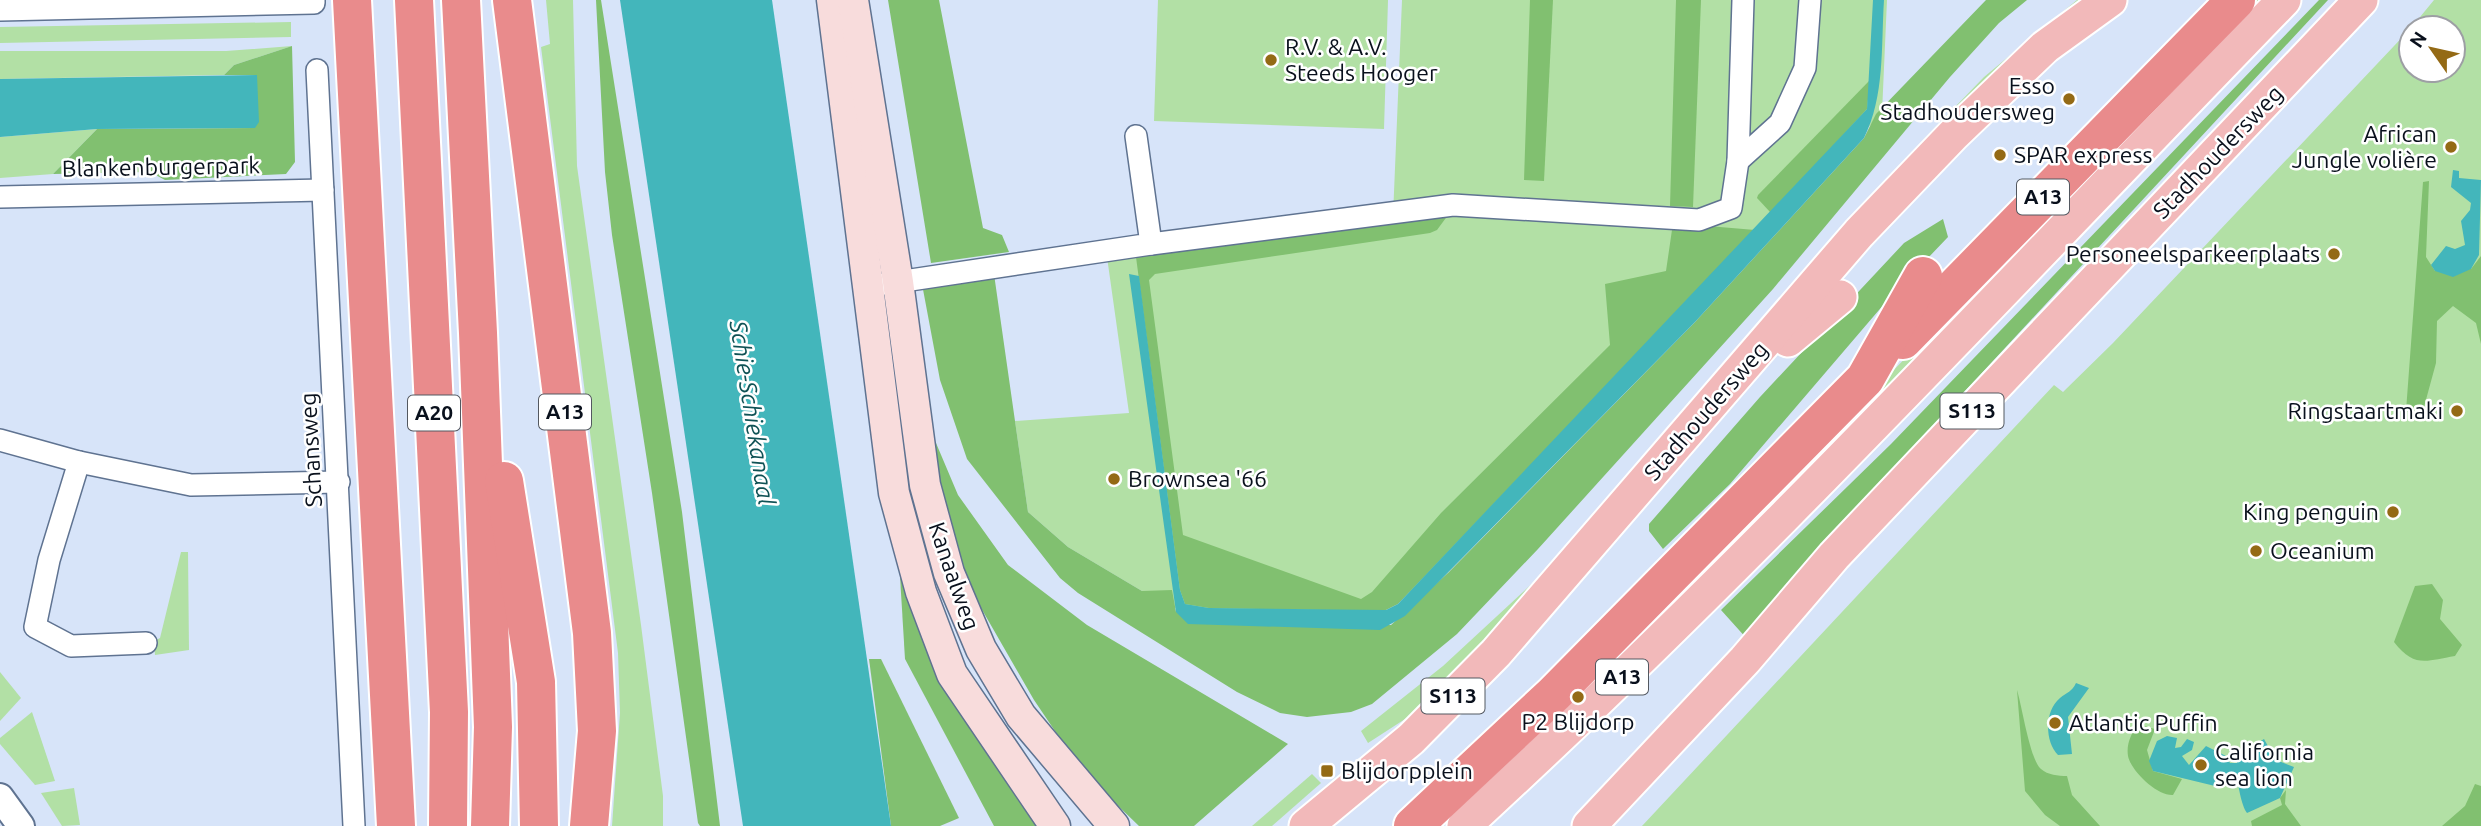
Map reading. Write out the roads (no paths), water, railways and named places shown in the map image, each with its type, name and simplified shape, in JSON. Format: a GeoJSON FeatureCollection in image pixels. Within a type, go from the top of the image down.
{"type":"FeatureCollection","features":[{"type":"Feature","properties":{"kind":"highway","name":"A20"},"geometry":{"type":"LineString","coordinates":[[352,0],[396,826]]}},
{"type":"Feature","properties":{"kind":"highway","name":"A20"},"geometry":{"type":"LineString","coordinates":[[377,0],[417,826]]}},
{"type":"Feature","properties":{"kind":"highway","name":"A20"},"geometry":{"type":"LineString","coordinates":[[414,0],[449,712],[448,826]]}},
{"type":"Feature","properties":{"kind":"highway","name":"A20"},"geometry":{"type":"LineString","coordinates":[[461,0],[478,333],[493,727],[490,826]]}},
{"type":"Feature","properties":{"kind":"highway","name":"A13"},"geometry":{"type":"LineString","coordinates":[[512,0],[592,633],[597,731],[589,826]]}},
{"type":"Feature","properties":{"kind":"highway","name":"A13"},"geometry":{"type":"LineString","coordinates":[[2178,24],[2229,8]]}},
{"type":"Feature","properties":{"kind":"highway","name":"A13"},"geometry":{"type":"LineString","coordinates":[[1413,826],[1535,713],[1762,511],[1865,379],[2229,8]]}},
{"type":"Feature","properties":{"kind":"highway","name":"A13"},"geometry":{"type":"LineString","coordinates":[[1865,379],[1923,276]]}},
{"type":"Feature","properties":{"kind":"highway","name":"A20"},"geometry":{"type":"LineString","coordinates":[[478,333],[536,682],[539,826]]}},
{"type":"Feature","properties":{"kind":"main road","name":"Kanaalweg"},"geometry":{"type":"LineString","coordinates":[[832,0],[894,493],[921,593],[952,674],[1055,826]]}},
{"type":"Feature","properties":{"kind":"main road","name":"Kanaalweg"},"geometry":{"type":"LineString","coordinates":[[853,0],[898,282],[925,485],[949,573],[981,649],[1021,716],[1114,826]]}},
{"type":"Feature","properties":{"kind":"main road","name":"Stadhoudersweg"},"geometry":{"type":"LineString","coordinates":[[1306,826],[1411,739],[1496,653],[1691,431],[1859,233],[1953,135],[2045,47],[2110,0]]}},
{"type":"Feature","properties":{"kind":"main road","name":"A13"},"geometry":{"type":"LineString","coordinates":[[1464,826],[1590,707],[1762,511],[1937,356],[2284,0]]}},
{"type":"Feature","properties":{"kind":"main road","name":"Stadhoudersweg"},"geometry":{"type":"LineString","coordinates":[[1589,826],[1745,660],[1834,556],[2361,0]]}},
{"type":"Feature","properties":{"kind":"main road"},"geometry":{"type":"LineString","coordinates":[[1691,431],[1728,401],[1780,348],[1840,297]]}},
{"type":"Feature","properties":{"kind":"street"},"geometry":{"type":"LineString","coordinates":[[867,286],[1152,244],[1453,205],[1699,220],[1731,208],[1738,162],[1743,0]]}},
{"type":"Feature","properties":{"kind":"street"},"geometry":{"type":"LineString","coordinates":[[1738,162],[1780,123],[1805,68],[1810,0]]}},
{"type":"Feature","properties":{"kind":"street"},"geometry":{"type":"LineString","coordinates":[[0,10],[314,1]]}},
{"type":"Feature","properties":{"kind":"street","name":"Schansweg"},"geometry":{"type":"LineString","coordinates":[[317,70],[354,826]]}},
{"type":"Feature","properties":{"kind":"street"},"geometry":{"type":"LineString","coordinates":[[1136,136],[1152,244]]}},
{"type":"Feature","properties":{"kind":"street","name":"Blankenburgerpark"},"geometry":{"type":"LineString","coordinates":[[0,197],[323,190]]}},
{"type":"Feature","properties":{"kind":"street"},"geometry":{"type":"LineString","coordinates":[[0,440],[79,462],[191,485],[339,482]]}},
{"type":"Feature","properties":{"kind":"street"},"geometry":{"type":"LineString","coordinates":[[79,462],[50,560],[35,627],[71,646],[146,643]]}},
{"type":"Feature","properties":{"kind":"street"},"geometry":{"type":"LineString","coordinates":[[0,797],[21,826]]}},
{"type":"Feature","properties":{"kind":"water","name":"Schie-Schiekanaal"},"geometry":{"type":"Polygon","coordinates":[[[620,0],[772,0],[891,826],[743,826],[620,0]]]}},
{"type":"Feature","properties":{"kind":"water"},"geometry":{"type":"Polygon","coordinates":[[[1873,0],[1884,0],[1881,71],[1876,105],[1864,138],[1695,322],[1405,616],[1380,630],[1188,624],[1176,612],[1129,274],[1139,276],[1180,590],[1185,604],[1209,608],[1386,610],[1398,604],[1867,109],[1873,0]]]}},
{"type":"Feature","properties":{"kind":"water"},"geometry":{"type":"Polygon","coordinates":[[[257,75],[259,122],[255,128],[97,129],[0,137],[0,79],[257,75]]]}},
{"type":"Feature","properties":{"kind":"water"},"geometry":{"type":"Polygon","coordinates":[[[2453,170],[2459,171],[2459,178],[2481,180],[2479,255],[2471,269],[2453,277],[2435,271],[2431,265],[2446,246],[2455,249],[2465,245],[2461,221],[2470,210],[2471,203],[2451,187],[2453,170]]]}},
{"type":"Feature","properties":{"kind":"water"},"geometry":{"type":"Polygon","coordinates":[[[2076,683],[2089,688],[2068,717],[2072,754],[2058,755],[2049,735],[2049,718],[2055,704],[2076,683]]]}},
{"type":"Feature","properties":{"kind":"water"},"geometry":{"type":"Polygon","coordinates":[[[2167,736],[2177,738],[2175,748],[2181,747],[2187,739],[2194,742],[2192,750],[2182,756],[2189,765],[2206,746],[2226,756],[2230,763],[2237,763],[2240,754],[2264,739],[2269,748],[2279,754],[2276,760],[2294,767],[2280,798],[2247,813],[2236,773],[2230,773],[2227,781],[2215,786],[2153,771],[2149,761],[2157,741],[2167,736]]]}},
{"type":"Feature","properties":{"kind":"place","name":"R.V. & A.V. Steeds Hooger"},"geometry":{"type":"Point","coordinates":[1271,60]}},
{"type":"Feature","properties":{"kind":"place","name":"Esso Stadhoudersweg"},"geometry":{"type":"Point","coordinates":[2069,99]}},
{"type":"Feature","properties":{"kind":"place","name":"African Jungle volière"},"geometry":{"type":"Point","coordinates":[2451,147]}},
{"type":"Feature","properties":{"kind":"place","name":"SPAR express"},"geometry":{"type":"Point","coordinates":[2000,155]}},
{"type":"Feature","properties":{"kind":"place","name":"Personeelsparkeerplaats"},"geometry":{"type":"Point","coordinates":[2334,254]}},
{"type":"Feature","properties":{"kind":"place","name":"Ringstaartmaki"},"geometry":{"type":"Point","coordinates":[2457,411]}},
{"type":"Feature","properties":{"kind":"place","name":"Brownsea '66"},"geometry":{"type":"Point","coordinates":[1114,479]}},
{"type":"Feature","properties":{"kind":"place","name":"King penguin"},"geometry":{"type":"Point","coordinates":[2393,512]}},
{"type":"Feature","properties":{"kind":"place","name":"Oceanium"},"geometry":{"type":"Point","coordinates":[2256,551]}},
{"type":"Feature","properties":{"kind":"place","name":"P2 Blijdorp"},"geometry":{"type":"Point","coordinates":[1578,697]}},
{"type":"Feature","properties":{"kind":"place","name":"Atlantic Puffin"},"geometry":{"type":"Point","coordinates":[2055,723]}},
{"type":"Feature","properties":{"kind":"place","name":"California sea lion"},"geometry":{"type":"Point","coordinates":[2201,765]}},
{"type":"Feature","properties":{"kind":"place","name":"Blijdorpplein"},"geometry":{"type":"Point","coordinates":[1327,771]}}]}
